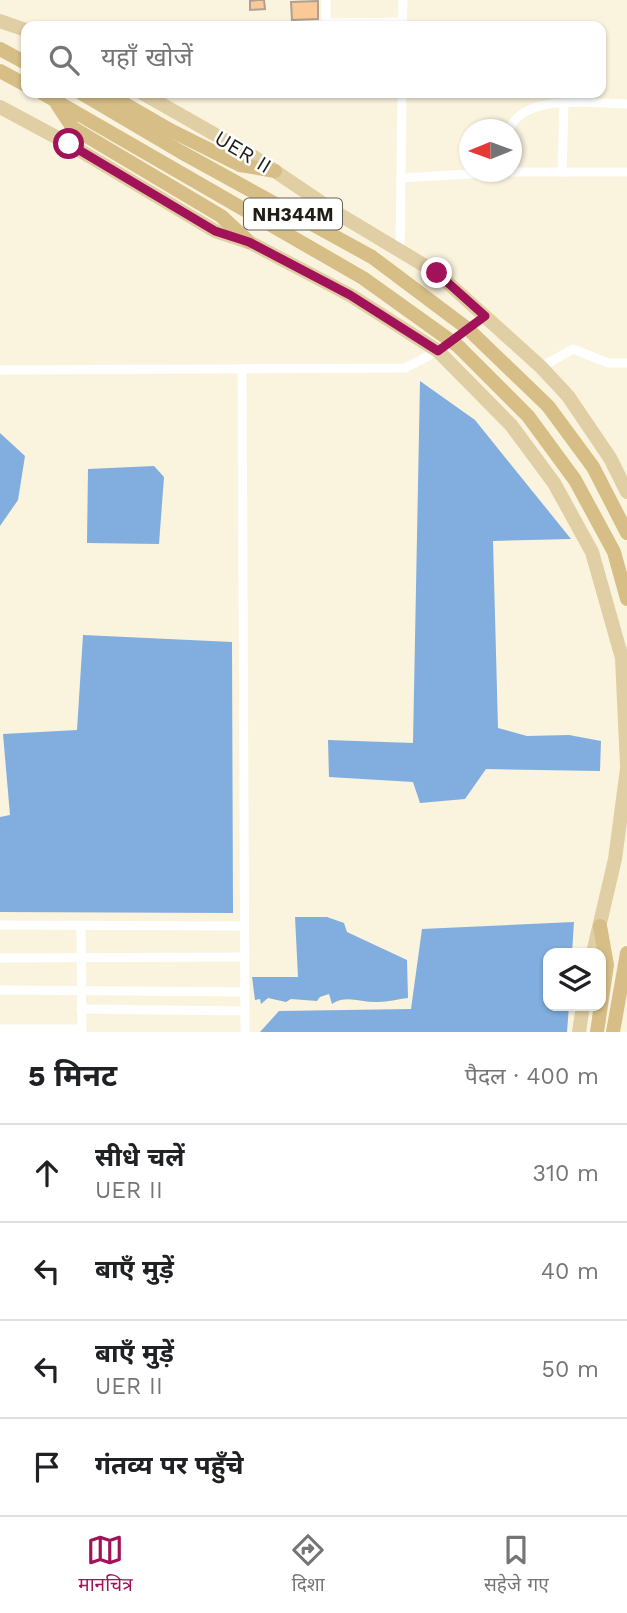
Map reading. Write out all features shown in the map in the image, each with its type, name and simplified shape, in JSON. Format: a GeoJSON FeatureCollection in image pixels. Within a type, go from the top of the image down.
{"type":"FeatureCollection","features":[{"type":"Feature","properties":{"kind":"highway"},"geometry":{"type":"LineString","coordinates":[[0,49],[21,60]]}},
{"type":"Feature","properties":{"kind":"highway"},"geometry":{"type":"LineString","coordinates":[[0,71],[21,82]]}},
{"type":"Feature","properties":{"kind":"highway"},"geometry":{"type":"LineString","coordinates":[[50,98],[73,128],[221,216],[249,242]]}},
{"type":"Feature","properties":{"kind":"highway","name":"NH344M"},"geometry":{"type":"LineString","coordinates":[[51,98],[363,278],[450,341],[528,416],[575,480],[614,552],[627,598]]}},
{"type":"Feature","properties":{"kind":"highway","name":"NH344M"},"geometry":{"type":"LineString","coordinates":[[89,98],[181,152],[372,257],[470,331],[548,406],[593,467],[627,533]]}},
{"type":"Feature","properties":{"kind":"highway"},"geometry":{"type":"LineString","coordinates":[[115,98],[170,130],[240,165],[275,171]]}},
{"type":"Feature","properties":{"kind":"highway"},"geometry":{"type":"LineString","coordinates":[[597,1032],[607,965],[600,926]]}},
{"type":"Feature","properties":{"kind":"highway"},"geometry":{"type":"LineString","coordinates":[[613,1032],[627,953]]}},
{"type":"Feature","properties":{"kind":"main road"},"geometry":{"type":"LineString","coordinates":[[0,21],[21,28]]}},
{"type":"Feature","properties":{"kind":"main road","name":"UER II"},"geometry":{"type":"LineString","coordinates":[[151,98],[251,155],[437,273],[541,367],[568,396],[610,457],[627,492]]}},
{"type":"Feature","properties":{"kind":"main road"},"geometry":{"type":"LineString","coordinates":[[0,107],[69,144],[215,231],[249,242],[350,295],[438,351],[511,425],[554,483],[592,552],[622,658],[627,767],[615,859],[594,948]]}},
{"type":"Feature","properties":{"kind":"main road"},"geometry":{"type":"LineString","coordinates":[[579,1032],[582,1011]]}},
{"type":"Feature","properties":{"kind":"street"},"geometry":{"type":"LineString","coordinates":[[326,0],[326,21]]}},
{"type":"Feature","properties":{"kind":"street"},"geometry":{"type":"LineString","coordinates":[[402,21],[403,0]]}},
{"type":"Feature","properties":{"kind":"street"},"geometry":{"type":"LineString","coordinates":[[400,251],[402,98]]}},
{"type":"Feature","properties":{"kind":"street"},"geometry":{"type":"LineString","coordinates":[[562,172],[564,103]]}},
{"type":"Feature","properties":{"kind":"street"},"geometry":{"type":"LineString","coordinates":[[515,119],[536,105],[627,104]]}},
{"type":"Feature","properties":{"kind":"street"},"geometry":{"type":"LineString","coordinates":[[522,172],[627,172]]}},
{"type":"Feature","properties":{"kind":"street"},"geometry":{"type":"LineString","coordinates":[[401,178],[459,175]]}},
{"type":"Feature","properties":{"kind":"street"},"geometry":{"type":"LineString","coordinates":[[0,370],[405,368],[470,331],[485,316]]}},
{"type":"Feature","properties":{"kind":"street"},"geometry":{"type":"LineString","coordinates":[[541,367],[573,349],[608,363],[627,363]]}},
{"type":"Feature","properties":{"kind":"street"},"geometry":{"type":"LineString","coordinates":[[242,369],[245,1032]]}},
{"type":"Feature","properties":{"kind":"street"},"geometry":{"type":"LineString","coordinates":[[0,925],[244,926]]}},
{"type":"Feature","properties":{"kind":"street"},"geometry":{"type":"LineString","coordinates":[[0,1029],[82,1030],[81,925]]}},
{"type":"Feature","properties":{"kind":"street"},"geometry":{"type":"LineString","coordinates":[[0,958],[245,957]]}},
{"type":"Feature","properties":{"kind":"street"},"geometry":{"type":"LineString","coordinates":[[0,990],[245,992]]}},
{"type":"Feature","properties":{"kind":"street"},"geometry":{"type":"LineString","coordinates":[[81,1009],[244,1011]]}},
{"type":"Feature","properties":{"kind":"water"},"geometry":{"type":"Polygon","coordinates":[[[420,381],[475,420],[571,539],[493,541],[498,728],[527,736],[569,735],[601,741],[600,771],[486,769],[465,799],[420,803],[413,782],[329,777],[328,740],[413,743],[420,381]]]}},
{"type":"Feature","properties":{"kind":"water"},"geometry":{"type":"Polygon","coordinates":[[[0,433],[25,456],[18,500],[0,526],[0,433]]]}},
{"type":"Feature","properties":{"kind":"water"},"geometry":{"type":"Polygon","coordinates":[[[154,466],[164,477],[159,544],[87,543],[88,469],[154,466]]]}},
{"type":"Feature","properties":{"kind":"water"},"geometry":{"type":"Polygon","coordinates":[[[83,635],[232,642],[233,913],[0,912],[0,817],[10,815],[3,734],[77,730],[83,635]]]}},
{"type":"Feature","properties":{"kind":"water"},"geometry":{"type":"Polygon","coordinates":[[[295,917],[327,917],[344,923],[347,932],[407,960],[408,998],[378,1002],[343,1000],[332,1004],[329,994],[317,1001],[291,999],[286,1002],[268,998],[261,1004],[260,999],[255,1000],[252,977],[298,977],[295,917]]]}},
{"type":"Feature","properties":{"kind":"water"},"geometry":{"type":"Polygon","coordinates":[[[574,922],[572,948],[543,948],[543,1011],[569,1011],[567,1032],[260,1032],[279,1011],[411,1009],[422,929],[574,922]]]}},
{"type":"Feature","properties":{"kind":"building"},"geometry":{"type":"Polygon","coordinates":[[[264,0],[265,9],[250,10],[250,1],[264,0]]]}},
{"type":"Feature","properties":{"kind":"building"},"geometry":{"type":"Polygon","coordinates":[[[318,1],[318,19],[292,20],[291,2],[318,1]]]}},
{"type":"Feature","properties":{"kind":"route"},"geometry":{"type":"LineString","coordinates":[[69,144],[215,231],[249,242],[350,295],[438,351],[485,316],[437,273]]}}]}
